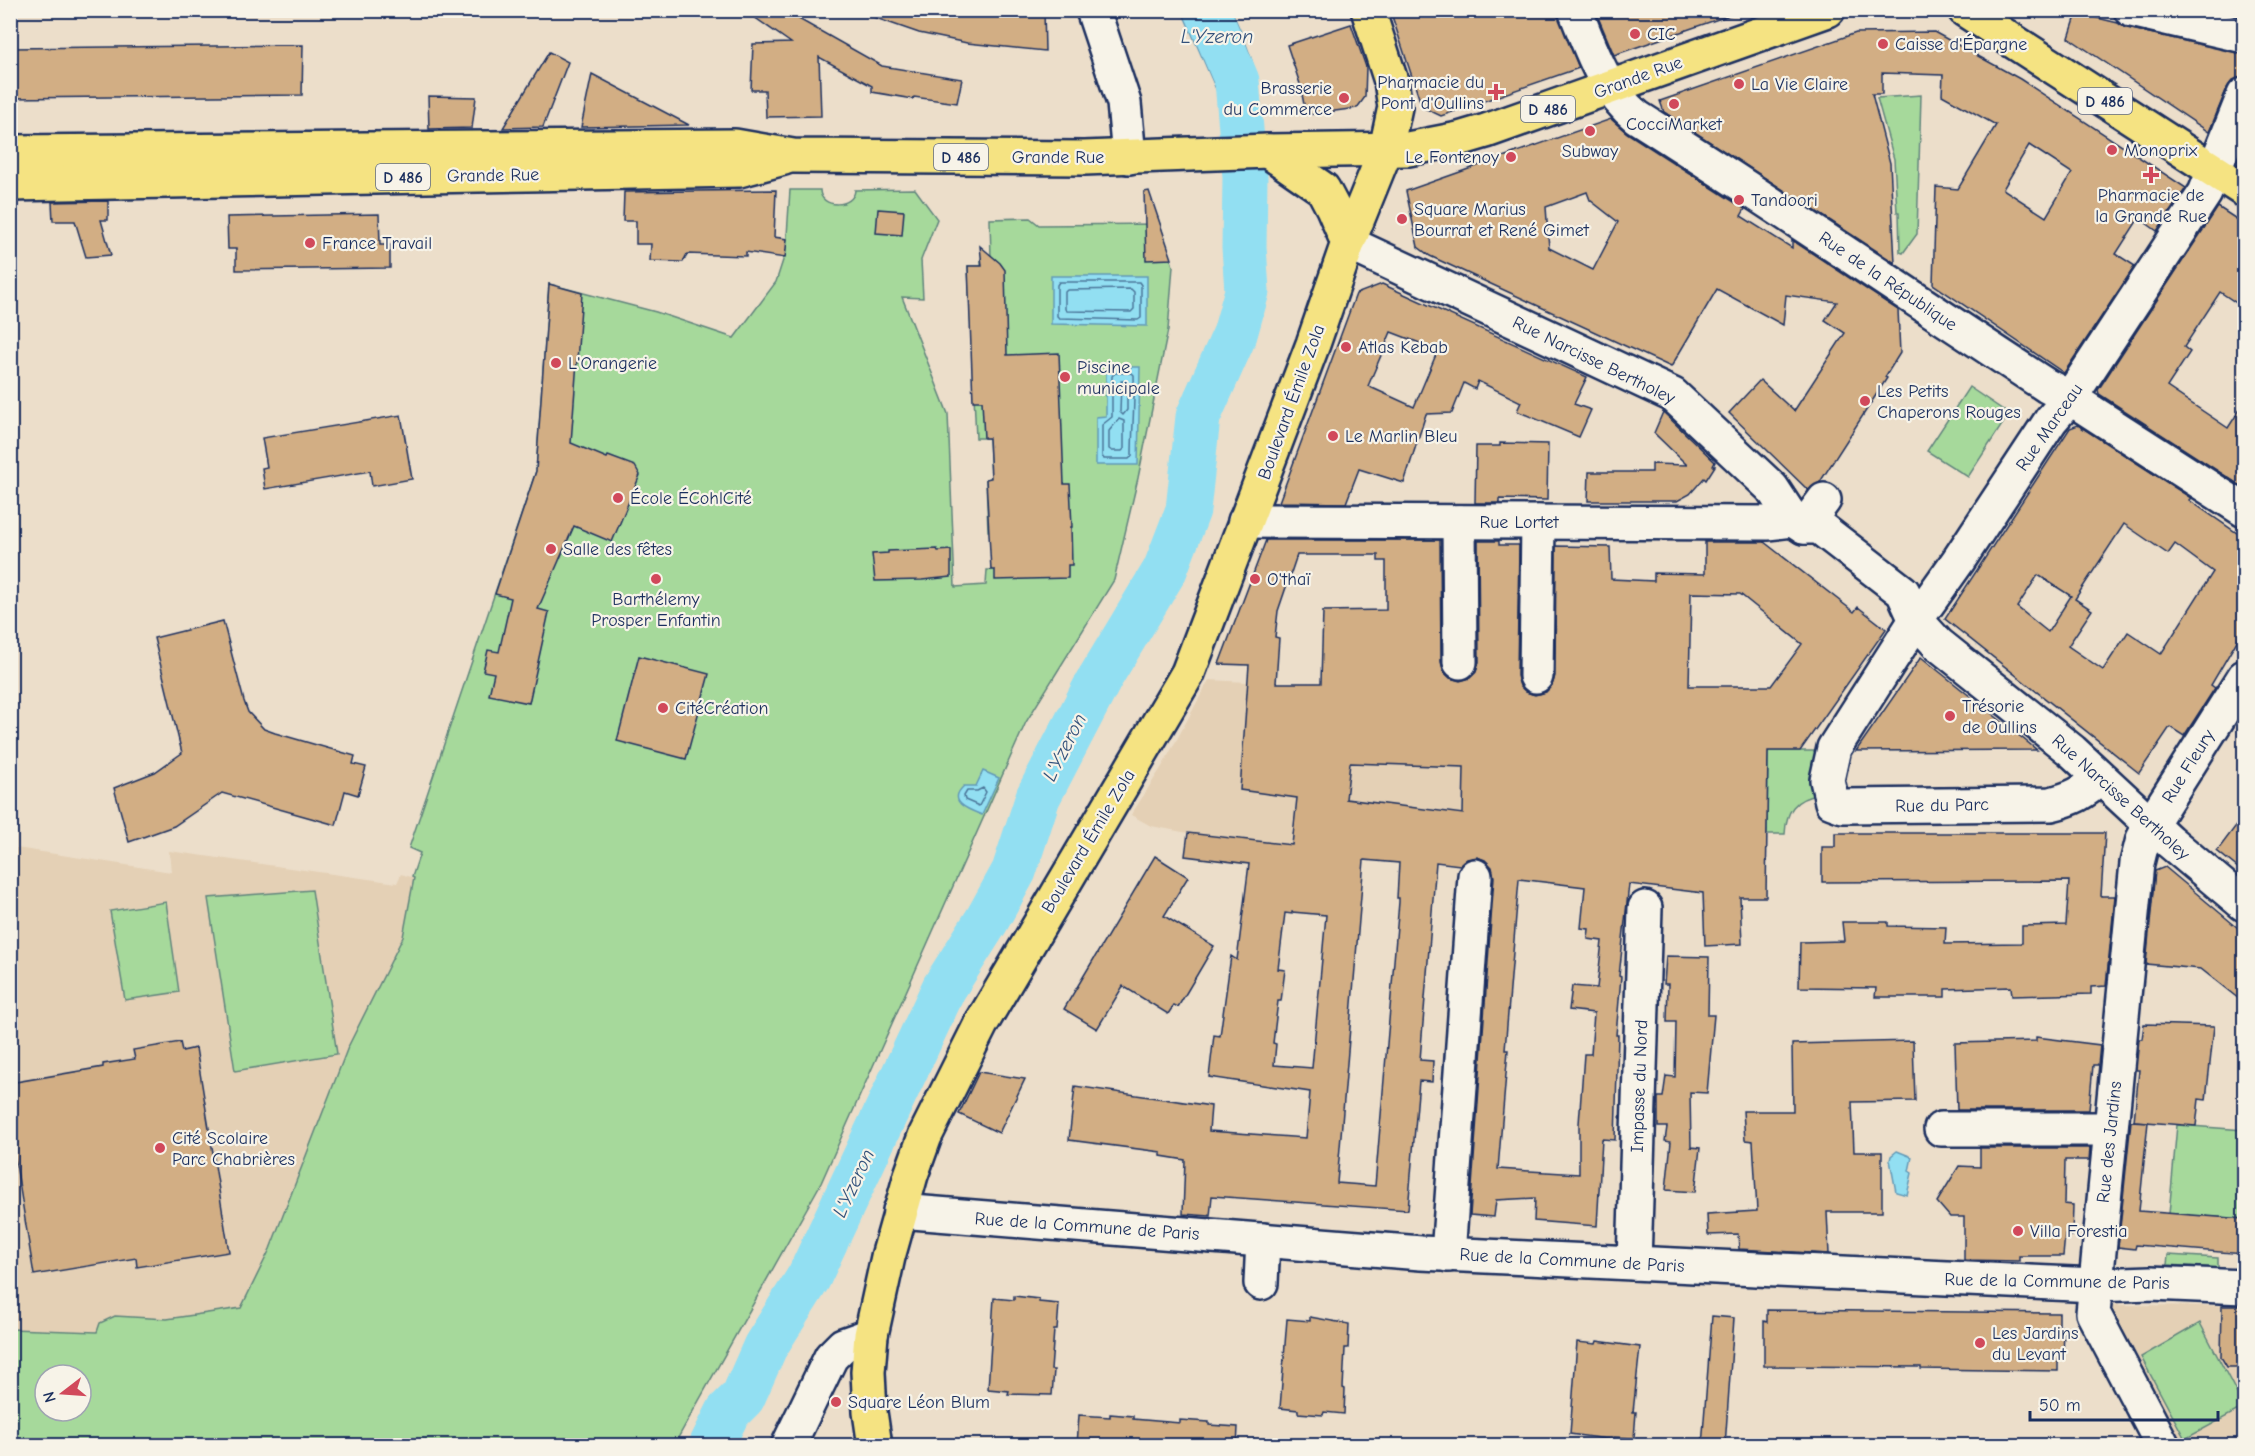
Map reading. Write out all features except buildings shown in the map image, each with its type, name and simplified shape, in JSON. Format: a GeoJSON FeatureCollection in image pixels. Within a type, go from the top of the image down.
{"type":"FeatureCollection","features":[{"type":"Feature","properties":{"kind":"main road","name":"Boulevard Émile Zola"},"geometry":{"type":"LineString","coordinates":[[875,1446],[868,1382],[871,1335],[900,1211],[925,1136],[981,1024],[1188,672],[1313,344],[1348,243],[1386,150],[1395,107],[1391,81],[1368,10]]}},
{"type":"Feature","properties":{"kind":"main road","name":"Grande Rue"},"geometry":{"type":"LineString","coordinates":[[10,152],[735,146],[793,156],[1129,157],[1268,151],[1386,150],[1459,139],[1828,10]]}},
{"type":"Feature","properties":{"kind":"main road","name":"D 486"},"geometry":{"type":"LineString","coordinates":[[1965,10],[2244,190]]}},
{"type":"Feature","properties":{"kind":"main road"},"geometry":{"type":"LineString","coordinates":[[1268,151],[1323,189],[1334,208],[1348,243]]}},
{"type":"Feature","properties":{"kind":"main road","name":"Grande Rue"},"geometry":{"type":"LineString","coordinates":[[10,184],[739,170],[793,156]]}},
{"type":"Feature","properties":{"kind":"street"},"geometry":{"type":"LineString","coordinates":[[1093,10],[1124,103],[1129,157]]}},
{"type":"Feature","properties":{"kind":"street","name":"Rue de la République"},"geometry":{"type":"LineString","coordinates":[[1575,10],[1598,67],[1610,88],[1625,108],[1637,117],[1766,199],[1908,296],[2047,386],[2070,398],[2244,510]]}},
{"type":"Feature","properties":{"kind":"street"},"geometry":{"type":"LineString","coordinates":[[2131,10],[2244,36]]}},
{"type":"Feature","properties":{"kind":"street","name":"Rue Marceau"},"geometry":{"type":"LineString","coordinates":[[1834,748],[1916,620],[2052,420],[2070,398],[2205,193],[2216,171],[2244,94]]}},
{"type":"Feature","properties":{"kind":"street","name":"Rue Narcisse Bertholey"},"geometry":{"type":"LineString","coordinates":[[1348,243],[1674,395],[1772,488],[1799,524],[1808,543],[1889,609],[1916,620],[1938,644],[2072,751],[2099,778],[2244,904]]}},
{"type":"Feature","properties":{"kind":"street"},"geometry":{"type":"LineString","coordinates":[[1799,524],[1824,500]]}},
{"type":"Feature","properties":{"kind":"street","name":"Rue Lortet"},"geometry":{"type":"LineString","coordinates":[[1245,521],[1799,524]]}},
{"type":"Feature","properties":{"kind":"street"},"geometry":{"type":"LineString","coordinates":[[1459,522],[1460,662]]}},
{"type":"Feature","properties":{"kind":"street"},"geometry":{"type":"LineString","coordinates":[[1536,676],[1538,522]]}},
{"type":"Feature","properties":{"kind":"street","name":"Rue Fleury"},"geometry":{"type":"LineString","coordinates":[[2151,824],[2244,677]]}},
{"type":"Feature","properties":{"kind":"street","name":"Rue du Parc"},"geometry":{"type":"LineString","coordinates":[[1834,748],[1827,780],[1832,802],[1843,806],[2051,804],[2065,801],[2087,790],[2099,778]]}},
{"type":"Feature","properties":{"kind":"street","name":"Rue des Jardins"},"geometry":{"type":"LineString","coordinates":[[2151,824],[2143,839],[2137,863],[2093,1313],[2163,1446]]}},
{"type":"Feature","properties":{"kind":"street"},"geometry":{"type":"LineString","coordinates":[[1449,1254],[1475,876]]}},
{"type":"Feature","properties":{"kind":"street","name":"Impasse du Nord"},"geometry":{"type":"LineString","coordinates":[[1634,1263],[1645,908]]}},
{"type":"Feature","properties":{"kind":"street"},"geometry":{"type":"LineString","coordinates":[[1941,1130],[2110,1129]]}},
{"type":"Feature","properties":{"kind":"street","name":"Rue de la Commune de Paris"},"geometry":{"type":"LineString","coordinates":[[900,1211],[1449,1254],[2095,1286],[2151,1283],[2244,1287]]}},
{"type":"Feature","properties":{"kind":"street"},"geometry":{"type":"LineString","coordinates":[[1261,1283],[1263,1240]]}},
{"type":"Feature","properties":{"kind":"street"},"geometry":{"type":"LineString","coordinates":[[788,1446],[831,1357],[843,1345],[871,1335]]}},
{"type":"Feature","properties":{"kind":"shaded area"},"geometry":{"type":"Polygon","coordinates":[[[1209,680],[1768,687],[1766,897],[1740,897],[1188,833],[1151,826],[1131,815],[1163,765],[1209,680]]]}},
{"type":"Feature","properties":{"kind":"shaded area","name":"Cité Scolaire Parc Chabrières"},"geometry":{"type":"Polygon","coordinates":[[[10,847],[171,872],[169,851],[397,883],[401,874],[414,878],[403,937],[348,1047],[270,1249],[242,1308],[167,1319],[115,1316],[97,1332],[11,1329],[10,847]]]}},
{"type":"Feature","properties":{"kind":"shaded area"},"geometry":{"type":"Polygon","coordinates":[[[2105,1305],[2244,1306],[2244,1445],[2180,1445],[2105,1305]]]}},
{"type":"Feature","properties":{"kind":"green space"},"geometry":{"type":"Polygon","coordinates":[[[1921,95],[1917,234],[1903,253],[1900,252],[1894,159],[1877,98],[1921,95]]]}},
{"type":"Feature","properties":{"kind":"green space"},"geometry":{"type":"Polygon","coordinates":[[[915,189],[937,219],[921,260],[923,298],[902,297],[948,414],[955,587],[986,585],[987,570],[991,570],[993,531],[988,531],[986,479],[991,478],[989,438],[976,438],[968,266],[981,266],[981,259],[991,258],[990,219],[1030,218],[1039,225],[1160,224],[1173,266],[1168,330],[1138,478],[1114,580],[1026,722],[821,1183],[674,1445],[11,1446],[11,1329],[97,1332],[100,1323],[115,1316],[167,1319],[241,1308],[270,1249],[348,1047],[403,937],[414,878],[412,877],[420,853],[409,848],[536,471],[549,284],[656,312],[734,338],[776,282],[786,251],[790,190],[820,190],[825,201],[837,204],[853,196],[855,190],[915,189]]]}},
{"type":"Feature","properties":{"kind":"green space"},"geometry":{"type":"Polygon","coordinates":[[[1969,387],[2009,414],[1968,477],[1927,451],[1969,387]]]}},
{"type":"Feature","properties":{"kind":"green space"},"geometry":{"type":"Polygon","coordinates":[[[1768,751],[1820,751],[1818,795],[1803,799],[1793,807],[1787,819],[1785,834],[1767,834],[1768,751]]]}},
{"type":"Feature","properties":{"kind":"green space"},"geometry":{"type":"Polygon","coordinates":[[[312,890],[337,1054],[235,1071],[208,898],[312,890]]]}},
{"type":"Feature","properties":{"kind":"green space"},"geometry":{"type":"Polygon","coordinates":[[[166,902],[179,992],[125,1000],[110,911],[166,902]]]}},
{"type":"Feature","properties":{"kind":"green space"},"geometry":{"type":"Polygon","coordinates":[[[2177,1125],[2244,1130],[2244,1219],[2169,1214],[2177,1125]]]}},
{"type":"Feature","properties":{"kind":"green space"},"geometry":{"type":"Polygon","coordinates":[[[2168,1255],[2218,1258],[2218,1268],[2167,1265],[2168,1255]]]}},
{"type":"Feature","properties":{"kind":"green space"},"geometry":{"type":"Polygon","coordinates":[[[2200,1323],[2244,1407],[2185,1439],[2141,1357],[2200,1323]]]}},
{"type":"Feature","properties":{"kind":"water","name":"L'Yzeron"},"geometry":{"type":"Polygon","coordinates":[[[1182,11],[1232,11],[1249,53],[1257,81],[1259,122],[1256,176],[1234,177],[1225,118],[1219,96],[1182,11]]]}},
{"type":"Feature","properties":{"kind":"water"},"geometry":{"type":"Polygon","coordinates":[[[1051,276],[1147,276],[1147,326],[1051,324],[1051,276]]]}},
{"type":"Feature","properties":{"kind":"water"},"geometry":{"type":"Polygon","coordinates":[[[1106,367],[1140,367],[1138,465],[1096,465],[1096,417],[1106,416],[1106,367]]]}},
{"type":"Feature","properties":{"kind":"water"},"geometry":{"type":"Polygon","coordinates":[[[983,771],[999,778],[982,815],[961,805],[957,797],[964,786],[976,786],[983,771]]]}},
{"type":"Feature","properties":{"kind":"water"},"geometry":{"type":"Polygon","coordinates":[[[1897,1151],[1912,1157],[1909,1171],[1912,1173],[1907,1195],[1896,1192],[1890,1160],[1897,1151]]]}},
{"type":"Feature","properties":{"kind":"waterway","name":"L'Yzeron"},"geometry":{"type":"LineString","coordinates":[[711,1446],[728,1412],[743,1397],[765,1347],[809,1277],[944,988],[987,920],[1014,871],[1038,797],[1100,678],[1165,570],[1188,510],[1198,417],[1235,334],[1247,291],[1244,247],[1245,177],[1237,81],[1207,10]]}},
{"type":"Feature","properties":{"kind":"place","name":"CIC"},"geometry":{"type":"Point","coordinates":[1635,34]}},
{"type":"Feature","properties":{"kind":"place","name":"Caisse d'Épargne"},"geometry":{"type":"Point","coordinates":[1883,44]}},
{"type":"Feature","properties":{"kind":"place","name":"La Vie Claire"},"geometry":{"type":"Point","coordinates":[1739,84]}},
{"type":"Feature","properties":{"kind":"place","name":"Pharmacie du Pont d'Oullins"},"geometry":{"type":"Point","coordinates":[1496,92]}},
{"type":"Feature","properties":{"kind":"place","name":"Brasserie du Commerce"},"geometry":{"type":"Point","coordinates":[1344,98]}},
{"type":"Feature","properties":{"kind":"place","name":"CocciMarket"},"geometry":{"type":"Point","coordinates":[1674,104]}},
{"type":"Feature","properties":{"kind":"place","name":"Subway"},"geometry":{"type":"Point","coordinates":[1590,131]}},
{"type":"Feature","properties":{"kind":"place","name":"Monoprix"},"geometry":{"type":"Point","coordinates":[2112,150]}},
{"type":"Feature","properties":{"kind":"place","name":"Le Fontenoy"},"geometry":{"type":"Point","coordinates":[1511,157]}},
{"type":"Feature","properties":{"kind":"place","name":"Pharmacie de la Grande Rue"},"geometry":{"type":"Point","coordinates":[2151,175]}},
{"type":"Feature","properties":{"kind":"place","name":"Tandoori"},"geometry":{"type":"Point","coordinates":[1739,200]}},
{"type":"Feature","properties":{"kind":"place","name":"Square Marius Bourrat et René Gimet"},"geometry":{"type":"Point","coordinates":[1402,219]}},
{"type":"Feature","properties":{"kind":"place","name":"France Travail"},"geometry":{"type":"Point","coordinates":[310,243]}},
{"type":"Feature","properties":{"kind":"place","name":"Atlas Kebab"},"geometry":{"type":"Point","coordinates":[1346,347]}},
{"type":"Feature","properties":{"kind":"place","name":"L'Orangerie"},"geometry":{"type":"Point","coordinates":[556,363]}},
{"type":"Feature","properties":{"kind":"place","name":"Piscine municipale"},"geometry":{"type":"Point","coordinates":[1065,377]}},
{"type":"Feature","properties":{"kind":"place","name":"Les Petits Chaperons Rouges"},"geometry":{"type":"Point","coordinates":[1865,401]}},
{"type":"Feature","properties":{"kind":"place","name":"Le Marlin Bleu"},"geometry":{"type":"Point","coordinates":[1333,436]}},
{"type":"Feature","properties":{"kind":"place","name":"École ÉCohlCité"},"geometry":{"type":"Point","coordinates":[618,498]}},
{"type":"Feature","properties":{"kind":"place","name":"Salle des fêtes"},"geometry":{"type":"Point","coordinates":[551,549]}},
{"type":"Feature","properties":{"kind":"place","name":"Barthélemy Prosper Enfantin"},"geometry":{"type":"Point","coordinates":[656,579]}},
{"type":"Feature","properties":{"kind":"place","name":"O'thaï"},"geometry":{"type":"Point","coordinates":[1255,579]}},
{"type":"Feature","properties":{"kind":"place","name":"CitéCréation"},"geometry":{"type":"Point","coordinates":[663,708]}},
{"type":"Feature","properties":{"kind":"place","name":"Trésorie de Oullins"},"geometry":{"type":"Point","coordinates":[1950,716]}},
{"type":"Feature","properties":{"kind":"place","name":"Cité Scolaire Parc Chabrières"},"geometry":{"type":"Point","coordinates":[160,1148]}},
{"type":"Feature","properties":{"kind":"place","name":"Villa Forestia"},"geometry":{"type":"Point","coordinates":[2018,1231]}},
{"type":"Feature","properties":{"kind":"place","name":"Les Jardins du Levant"},"geometry":{"type":"Point","coordinates":[1980,1343]}},
{"type":"Feature","properties":{"kind":"place","name":"Square Léon Blum"},"geometry":{"type":"Point","coordinates":[836,1402]}}]}
